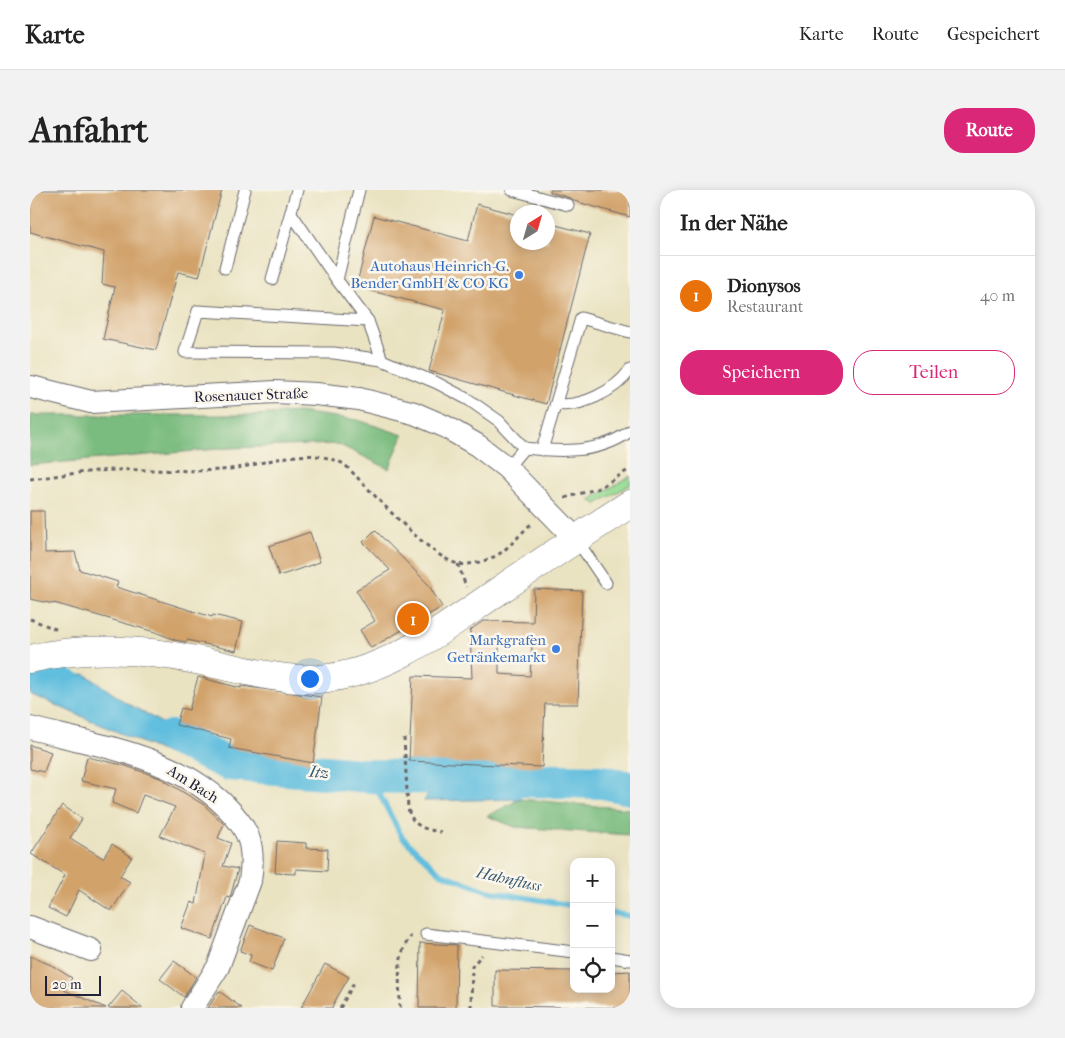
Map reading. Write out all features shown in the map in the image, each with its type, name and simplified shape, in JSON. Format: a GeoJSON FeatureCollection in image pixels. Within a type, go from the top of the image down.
{"type":"FeatureCollection","features":[{"type":"Feature","properties":{"kind":"street","name":"Rosenauer Straße"},"geometry":{"type":"LineString","coordinates":[[31,387],[91,402],[275,392],[316,394],[360,399],[414,413],[444,426],[477,445],[507,468],[576,539]]}},
{"type":"Feature","properties":{"kind":"street"},"geometry":{"type":"LineString","coordinates":[[30,659],[74,653],[115,651],[153,653],[288,678],[319,679],[369,670],[438,632],[630,504]]}},
{"type":"Feature","properties":{"kind":"street","name":"Am Bach"},"geometry":{"type":"LineString","coordinates":[[30,728],[135,756],[171,768],[221,801],[242,825],[249,840],[252,868],[250,881],[218,967],[192,1008]]}},
{"type":"Feature","properties":{"kind":"street"},"geometry":{"type":"LineString","coordinates":[[30,927],[91,950]]}},
{"type":"Feature","properties":{"kind":"lane"},"geometry":{"type":"LineString","coordinates":[[225,268],[245,190]]}},
{"type":"Feature","properties":{"kind":"lane"},"geometry":{"type":"LineString","coordinates":[[272,279],[297,190]]}},
{"type":"Feature","properties":{"kind":"lane"},"geometry":{"type":"LineString","coordinates":[[337,280],[359,190]]}},
{"type":"Feature","properties":{"kind":"lane"},"geometry":{"type":"LineString","coordinates":[[512,190],[568,206]]}},
{"type":"Feature","properties":{"kind":"lane"},"geometry":{"type":"LineString","coordinates":[[291,213],[368,321],[382,360]]}},
{"type":"Feature","properties":{"kind":"lane"},"geometry":{"type":"LineString","coordinates":[[368,321],[198,311],[185,352],[334,354],[382,360],[437,383],[468,400],[499,421],[524,448],[578,450],[601,445],[630,431]]}},
{"type":"Feature","properties":{"kind":"lane"},"geometry":{"type":"LineString","coordinates":[[542,450],[581,318],[630,332]]}},
{"type":"Feature","properties":{"kind":"lane"},"geometry":{"type":"LineString","coordinates":[[556,404],[569,406],[588,400],[610,387],[630,370]]}},
{"type":"Feature","properties":{"kind":"lane"},"geometry":{"type":"LineString","coordinates":[[507,468],[524,448]]}},
{"type":"Feature","properties":{"kind":"lane"},"geometry":{"type":"LineString","coordinates":[[576,539],[606,583]]}},
{"type":"Feature","properties":{"kind":"lane"},"geometry":{"type":"LineString","coordinates":[[426,934],[570,951]]}},
{"type":"Feature","properties":{"kind":"lane"},"geometry":{"type":"LineString","coordinates":[[615,958],[630,960]]}},
{"type":"Feature","properties":{"kind":"path"},"geometry":{"type":"LineString","coordinates":[[30,479],[113,470],[224,470],[284,457],[305,455],[329,456],[344,464],[444,558],[458,564],[470,564],[498,554],[547,509],[560,500],[598,488],[630,469]]}},
{"type":"Feature","properties":{"kind":"path"},"geometry":{"type":"LineString","coordinates":[[404,738],[408,809],[415,824],[422,828],[440,832]]}},
{"type":"Feature","properties":{"kind":"path"},"geometry":{"type":"LineString","coordinates":[[400,1008],[400,961],[402,952],[410,937],[416,934],[426,934]]}},
{"type":"Feature","properties":{"kind":"path"},"geometry":{"type":"LineString","coordinates":[[471,1008],[472,966],[494,941]]}},
{"type":"Feature","properties":{"kind":"path"},"geometry":{"type":"LineString","coordinates":[[340,1008],[355,981]]}},
{"type":"Feature","properties":{"kind":"green space"},"geometry":{"type":"Polygon","coordinates":[[[298,412],[358,420],[403,435],[389,469],[338,444],[230,448],[30,465],[30,415],[255,415],[298,412]]]}},
{"type":"Feature","properties":{"kind":"green space"},"geometry":{"type":"Polygon","coordinates":[[[630,476],[630,485],[596,504],[590,500],[630,476]]]}},
{"type":"Feature","properties":{"kind":"green space"},"geometry":{"type":"Polygon","coordinates":[[[520,799],[630,809],[630,835],[515,827],[487,816],[520,799]]]}},
{"type":"Feature","properties":{"kind":"water"},"geometry":{"type":"Polygon","coordinates":[[[85,674],[125,702],[209,750],[223,751],[196,766],[30,694],[30,684],[85,674]]]}},
{"type":"Feature","properties":{"kind":"water"},"geometry":{"type":"Polygon","coordinates":[[[532,771],[520,799],[424,801],[439,774],[532,771]]]}},
{"type":"Feature","properties":{"kind":"building"},"geometry":{"type":"Polygon","coordinates":[[[30,190],[222,190],[199,277],[178,272],[156,350],[103,339],[115,287],[102,284],[104,252],[30,232],[30,190]]]}},
{"type":"Feature","properties":{"kind":"building"},"geometry":{"type":"Polygon","coordinates":[[[550,190],[630,190],[630,217],[574,201],[550,192],[550,190]]]}},
{"type":"Feature","properties":{"kind":"building"},"geometry":{"type":"Polygon","coordinates":[[[477,204],[510,213],[510,250],[555,250],[555,225],[590,234],[546,404],[429,371],[445,310],[356,287],[374,216],[468,241],[477,204]]]}},
{"type":"Feature","properties":{"kind":"building"},"geometry":{"type":"Polygon","coordinates":[[[30,511],[44,511],[45,553],[75,552],[80,570],[118,582],[116,587],[212,617],[213,615],[243,622],[236,651],[187,640],[186,642],[175,640],[155,632],[54,603],[30,599],[30,511]]]}},
{"type":"Feature","properties":{"kind":"building"},"geometry":{"type":"Polygon","coordinates":[[[375,530],[428,584],[442,607],[371,648],[360,630],[375,621],[356,590],[390,570],[363,542],[375,530]]]}},
{"type":"Feature","properties":{"kind":"building"},"geometry":{"type":"Polygon","coordinates":[[[310,532],[320,562],[279,576],[269,546],[310,532]]]}},
{"type":"Feature","properties":{"kind":"building"},"geometry":{"type":"Polygon","coordinates":[[[534,589],[582,591],[578,704],[545,704],[542,767],[409,761],[413,676],[472,678],[470,631],[473,628],[483,621],[533,622],[534,589]],[[499,645],[499,674],[530,676],[532,646],[499,645]]]}},
{"type":"Feature","properties":{"kind":"building"},"geometry":{"type":"Polygon","coordinates":[[[198,677],[241,688],[241,686],[322,697],[313,763],[229,748],[231,739],[176,725],[181,708],[189,710],[198,677]]]}},
{"type":"Feature","properties":{"kind":"building"},"geometry":{"type":"Polygon","coordinates":[[[30,745],[51,752],[44,772],[30,769],[30,745]]]}},
{"type":"Feature","properties":{"kind":"building"},"geometry":{"type":"Polygon","coordinates":[[[87,757],[123,765],[160,778],[204,805],[224,824],[218,838],[231,843],[223,866],[238,869],[230,898],[227,897],[212,939],[181,928],[191,902],[196,904],[205,854],[160,836],[175,807],[143,795],[136,813],[112,803],[116,789],[81,781],[87,757]]]}},
{"type":"Feature","properties":{"kind":"building"},"geometry":{"type":"Polygon","coordinates":[[[62,805],[82,819],[70,838],[103,858],[112,844],[132,857],[120,876],[130,882],[111,911],[79,890],[66,917],[48,908],[65,875],[31,854],[62,805]]]}},
{"type":"Feature","properties":{"kind":"building"},"geometry":{"type":"Polygon","coordinates":[[[277,841],[306,843],[306,848],[328,849],[327,871],[296,869],[296,874],[275,873],[277,841]]]}},
{"type":"Feature","properties":{"kind":"building"},"geometry":{"type":"Polygon","coordinates":[[[250,925],[284,938],[272,971],[249,962],[251,955],[240,951],[250,925]]]}},
{"type":"Feature","properties":{"kind":"building"},"geometry":{"type":"Polygon","coordinates":[[[420,943],[457,945],[456,1008],[419,1008],[420,943]]]}},
{"type":"Feature","properties":{"kind":"building"},"geometry":{"type":"Polygon","coordinates":[[[30,956],[51,965],[72,978],[64,990],[106,1008],[30,1008],[30,956]]]}},
{"type":"Feature","properties":{"kind":"building"},"geometry":{"type":"Polygon","coordinates":[[[174,961],[196,977],[184,997],[160,979],[174,961]]]}},
{"type":"Feature","properties":{"kind":"building"},"geometry":{"type":"Polygon","coordinates":[[[325,964],[349,977],[332,1008],[301,1008],[325,964]]]}},
{"type":"Feature","properties":{"kind":"building"},"geometry":{"type":"Polygon","coordinates":[[[495,970],[570,971],[570,993],[615,993],[615,972],[630,971],[630,1008],[495,1006],[495,970]]]}},
{"type":"Feature","properties":{"kind":"building"},"geometry":{"type":"Polygon","coordinates":[[[122,991],[143,1008],[108,1008],[122,991]]]}},
{"type":"Feature","properties":{"kind":"building"},"geometry":{"type":"Polygon","coordinates":[[[219,991],[242,1008],[208,1008],[219,991]]]}},
{"type":"Feature","properties":{"kind":"waterway","name":"Itz"},"geometry":{"type":"LineString","coordinates":[[30,667],[94,701]]}},
{"type":"Feature","properties":{"kind":"waterway","name":"Itz"},"geometry":{"type":"LineString","coordinates":[[171,737],[229,764],[370,776],[602,782],[630,788]]}},
{"type":"Feature","properties":{"kind":"waterway","name":"Hahnfluss"},"geometry":{"type":"LineString","coordinates":[[370,776],[402,837],[440,873],[488,891],[570,905]]}},
{"type":"Feature","properties":{"kind":"waterway","name":"Hahnfluss"},"geometry":{"type":"LineString","coordinates":[[615,914],[630,916]]}},
{"type":"Feature","properties":{"kind":"place","name":"Autohaus Heinrich-G. Bender GmbH & CO KG"},"geometry":{"type":"Point","coordinates":[519,275]}},
{"type":"Feature","properties":{"kind":"place","name":"Dionysos"},"geometry":{"type":"Point","coordinates":[413,619]}},
{"type":"Feature","properties":{"kind":"place","name":"Markgrafen Getränkemarkt"},"geometry":{"type":"Point","coordinates":[556,649]}}]}
